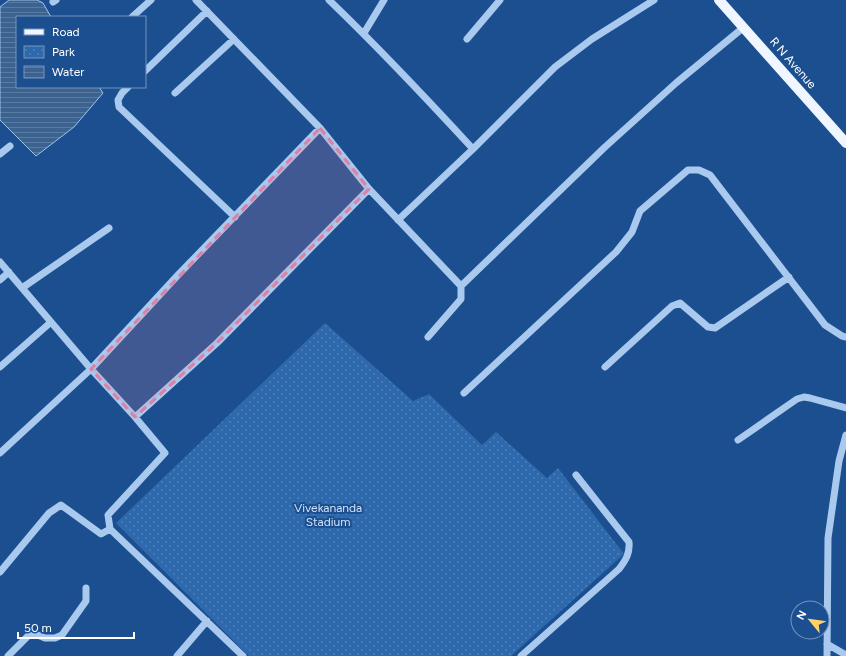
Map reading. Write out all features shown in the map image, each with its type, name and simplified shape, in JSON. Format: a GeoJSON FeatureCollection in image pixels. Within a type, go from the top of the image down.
{"type":"FeatureCollection","features":[{"type":"Feature","properties":{"kind":"main road","name":"R N Avenue"},"geometry":{"type":"LineString","coordinates":[[719,0],[846,143]]}},
{"type":"Feature","properties":{"kind":"street"},"geometry":{"type":"LineString","coordinates":[[133,16],[151,0]]}},
{"type":"Feature","properties":{"kind":"street"},"geometry":{"type":"LineString","coordinates":[[196,0],[320,128],[369,189],[461,286],[461,299],[428,337]]}},
{"type":"Feature","properties":{"kind":"street"},"geometry":{"type":"LineString","coordinates":[[329,0],[364,33],[473,149]]}},
{"type":"Feature","properties":{"kind":"street"},"geometry":{"type":"LineString","coordinates":[[364,33],[384,0]]}},
{"type":"Feature","properties":{"kind":"street"},"geometry":{"type":"LineString","coordinates":[[467,39],[500,0]]}},
{"type":"Feature","properties":{"kind":"street"},"geometry":{"type":"LineString","coordinates":[[398,220],[473,149],[555,67],[592,38],[654,0]]}},
{"type":"Feature","properties":{"kind":"street"},"geometry":{"type":"LineString","coordinates":[[146,69],[207,11]]}},
{"type":"Feature","properties":{"kind":"street"},"geometry":{"type":"LineString","coordinates":[[461,286],[605,147],[676,83],[744,27]]}},
{"type":"Feature","properties":{"kind":"street"},"geometry":{"type":"LineString","coordinates":[[175,93],[234,39]]}},
{"type":"Feature","properties":{"kind":"street"},"geometry":{"type":"LineString","coordinates":[[127,88],[118,100],[119,107],[235,217]]}},
{"type":"Feature","properties":{"kind":"street"},"geometry":{"type":"LineString","coordinates":[[0,453],[91,369],[320,128]]}},
{"type":"Feature","properties":{"kind":"street"},"geometry":{"type":"LineString","coordinates":[[0,154],[10,146]]}},
{"type":"Feature","properties":{"kind":"street"},"geometry":{"type":"LineString","coordinates":[[464,393],[616,252],[632,232],[640,211],[688,170],[699,170],[710,174],[826,325],[842,336],[846,337]]}},
{"type":"Feature","properties":{"kind":"street"},"geometry":{"type":"LineString","coordinates":[[135,417],[217,343],[369,189]]}},
{"type":"Feature","properties":{"kind":"street"},"geometry":{"type":"LineString","coordinates":[[22,288],[109,228]]}},
{"type":"Feature","properties":{"kind":"street"},"geometry":{"type":"LineString","coordinates":[[0,262],[165,453],[108,515],[110,529],[243,656]]}},
{"type":"Feature","properties":{"kind":"street"},"geometry":{"type":"LineString","coordinates":[[0,280],[9,272]]}},
{"type":"Feature","properties":{"kind":"street"},"geometry":{"type":"LineString","coordinates":[[604,367],[672,306],[680,304],[708,327],[716,328],[789,277]]}},
{"type":"Feature","properties":{"kind":"street"},"geometry":{"type":"LineString","coordinates":[[0,367],[51,322]]}},
{"type":"Feature","properties":{"kind":"street"},"geometry":{"type":"LineString","coordinates":[[738,440],[797,400],[804,397],[846,408]]}},
{"type":"Feature","properties":{"kind":"street"},"geometry":{"type":"LineString","coordinates":[[827,656],[828,538],[839,461],[846,435]]}},
{"type":"Feature","properties":{"kind":"street"},"geometry":{"type":"LineString","coordinates":[[521,656],[619,569],[630,549],[629,542],[576,475]]}},
{"type":"Feature","properties":{"kind":"street"},"geometry":{"type":"LineString","coordinates":[[0,572],[49,513],[61,504],[101,534],[110,529]]}},
{"type":"Feature","properties":{"kind":"street"},"geometry":{"type":"LineString","coordinates":[[8,656],[28,636],[35,634],[46,638],[55,638],[62,635],[86,600],[86,588]]}},
{"type":"Feature","properties":{"kind":"street"},"geometry":{"type":"LineString","coordinates":[[177,656],[207,621]]}},
{"type":"Feature","properties":{"kind":"street"},"geometry":{"type":"LineString","coordinates":[[827,644],[846,655]]}},
{"type":"Feature","properties":{"kind":"highlighted area"},"geometry":{"type":"Polygon","coordinates":[[[320,128],[369,189],[217,343],[135,417],[91,369],[320,128]]]}},
{"type":"Feature","properties":{"kind":"green space","name":"Vivekananda Stadium"},"geometry":{"type":"Polygon","coordinates":[[[325,323],[413,401],[429,394],[482,445],[496,432],[547,478],[558,468],[624,554],[511,656],[249,656],[116,523],[325,323]]]}},
{"type":"Feature","properties":{"kind":"water"},"geometry":{"type":"Polygon","coordinates":[[[9,0],[37,0],[43,3],[50,16],[16,16],[16,88],[100,88],[103,93],[74,127],[36,156],[0,120],[0,7],[9,0]]]}}]}
